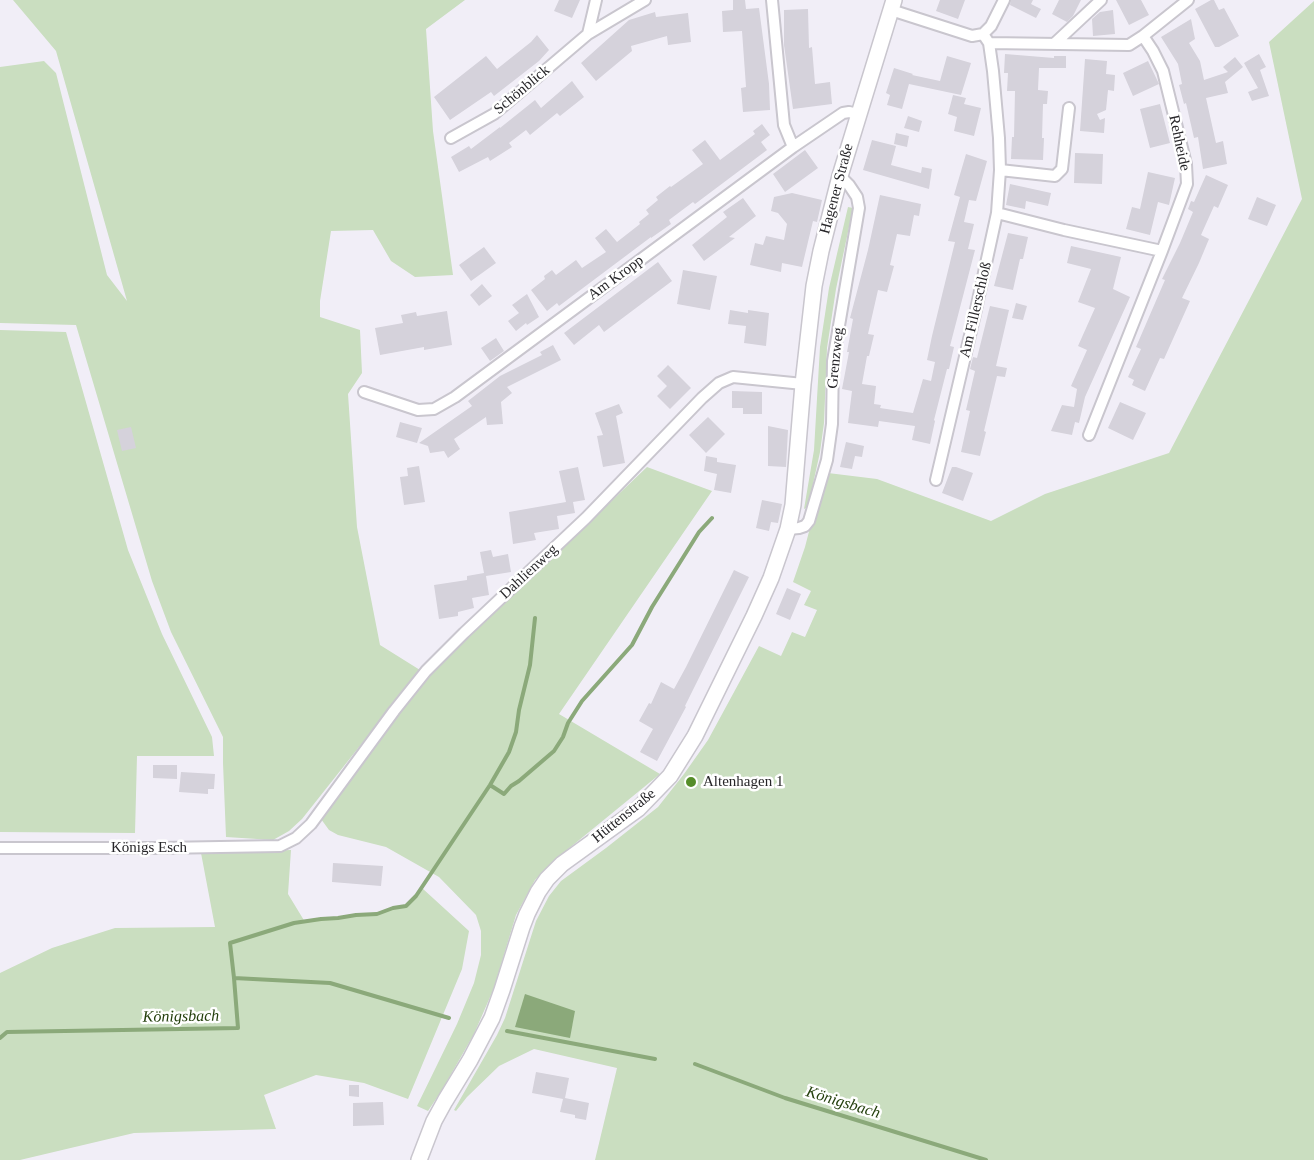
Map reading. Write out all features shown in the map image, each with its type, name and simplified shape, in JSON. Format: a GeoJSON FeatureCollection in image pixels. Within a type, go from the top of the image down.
{"type":"FeatureCollection","features":[{"type":"Feature","properties":{"kind":"main road","name":"Hagener Straße"},"geometry":{"type":"LineString","coordinates":[[804,384],[814,286],[825,233],[858,114],[893,5]]}},
{"type":"Feature","properties":{"kind":"main road","name":"Hüttenstraße"},"geometry":{"type":"LineString","coordinates":[[419,1160],[439,1111],[492,1018],[522,927],[532,902],[543,884],[562,864],[638,809],[662,784],[695,736],[754,616],[775,568],[788,529],[795,488],[804,384]]}},
{"type":"Feature","properties":{"kind":"street"},"geometry":{"type":"LineString","coordinates":[[588,34],[596,0]]}},
{"type":"Feature","properties":{"kind":"street","name":"Schönblick"},"geometry":{"type":"LineString","coordinates":[[451,138],[494,114],[588,34],[645,0]]}},
{"type":"Feature","properties":{"kind":"street"},"geometry":{"type":"LineString","coordinates":[[772,0],[784,125],[794,147]]}},
{"type":"Feature","properties":{"kind":"street"},"geometry":{"type":"LineString","coordinates":[[986,39],[1004,0]]}},
{"type":"Feature","properties":{"kind":"street"},"geometry":{"type":"LineString","coordinates":[[1054,44],[1101,0]]}},
{"type":"Feature","properties":{"kind":"street"},"geometry":{"type":"LineString","coordinates":[[893,5],[972,36],[986,39],[1054,44],[1129,45],[1188,0]]}},
{"type":"Feature","properties":{"kind":"street","name":"Rehheide"},"geometry":{"type":"LineString","coordinates":[[1089,435],[1187,184],[1186,164],[1163,71],[1154,51],[1143,36]]}},
{"type":"Feature","properties":{"kind":"street","name":"Am Fillerschloß"},"geometry":{"type":"LineString","coordinates":[[936,480],[997,213],[1000,170],[999,138],[993,71],[986,39]]}},
{"type":"Feature","properties":{"kind":"street"},"geometry":{"type":"LineString","coordinates":[[1000,170],[1055,176],[1062,169],[1069,108]]}},
{"type":"Feature","properties":{"kind":"street","name":"Am Kropp"},"geometry":{"type":"LineString","coordinates":[[364,392],[418,410],[434,409],[455,397],[794,147],[843,113],[858,114]]}},
{"type":"Feature","properties":{"kind":"street","name":"Grenzweg"},"geometry":{"type":"LineString","coordinates":[[788,529],[805,526],[809,521],[827,460],[832,424],[833,360],[859,208],[857,197],[840,176]]}},
{"type":"Feature","properties":{"kind":"street"},"geometry":{"type":"LineString","coordinates":[[997,213],[1162,252]]}},
{"type":"Feature","properties":{"kind":"street","name":"Dahlienweg"},"geometry":{"type":"LineString","coordinates":[[296,838],[310,824],[426,671],[586,518],[702,398],[719,383],[733,377],[804,384]]}},
{"type":"Feature","properties":{"kind":"street","name":"Königs Esch"},"geometry":{"type":"LineString","coordinates":[[0,848],[280,846],[296,838]]}},
{"type":"Feature","properties":{"kind":"shaded area"},"geometry":{"type":"Polygon","coordinates":[[[13,0],[465,0],[426,29],[433,131],[453,275],[415,277],[391,261],[373,230],[331,231],[320,301],[320,317],[360,330],[362,373],[348,394],[357,527],[380,645],[420,670],[302,819],[289,831],[273,840],[226,837],[223,737],[171,632],[152,581],[76,325],[0,323],[0,67],[44,61],[56,73],[107,275],[127,301],[56,51],[13,0]]]}},
{"type":"Feature","properties":{"kind":"shaded area"},"geometry":{"type":"Polygon","coordinates":[[[1314,1],[1314,1160],[595,1160],[617,1068],[534,1049],[499,1066],[456,1111],[454,1110],[505,1018],[536,921],[549,896],[561,881],[658,807],[708,740],[759,646],[781,656],[792,632],[805,637],[817,610],[804,605],[811,591],[793,582],[828,473],[877,479],[991,521],[1045,494],[1169,453],[1302,199],[1269,42],[1314,1]]]}},
{"type":"Feature","properties":{"kind":"shaded area"},"geometry":{"type":"Polygon","coordinates":[[[848,207],[853,208],[836,289],[827,348],[824,423],[820,452],[808,507],[804,509],[814,450],[820,347],[829,288],[848,207]]]}},
{"type":"Feature","properties":{"kind":"shaded area"},"geometry":{"type":"Polygon","coordinates":[[[0,330],[66,332],[128,550],[162,634],[212,737],[214,756],[137,756],[135,833],[0,832],[0,330]]]}},
{"type":"Feature","properties":{"kind":"shaded area"},"geometry":{"type":"Polygon","coordinates":[[[647,467],[712,491],[559,714],[660,774],[556,859],[535,880],[516,915],[494,988],[474,1034],[428,1111],[417,1106],[457,1024],[474,983],[481,955],[481,931],[476,915],[439,877],[386,847],[338,835],[329,830],[321,819],[322,815],[424,680],[647,467]]]}},
{"type":"Feature","properties":{"kind":"shaded area"},"geometry":{"type":"Polygon","coordinates":[[[291,850],[288,894],[305,922],[377,914],[406,906],[422,888],[469,931],[462,969],[408,1099],[364,1083],[316,1075],[264,1095],[276,1129],[134,1133],[20,1160],[0,1160],[0,973],[52,948],[115,928],[215,927],[201,853],[291,850]]]}},
{"type":"Feature","properties":{"kind":"shaded area"},"geometry":{"type":"Polygon","coordinates":[[[525,994],[575,1011],[570,1038],[515,1027],[525,994]]]}},
{"type":"Feature","properties":{"kind":"building"},"geometry":{"type":"Polygon","coordinates":[[[559,0],[580,0],[572,18],[554,11],[559,0]]]}},
{"type":"Feature","properties":{"kind":"building"},"geometry":{"type":"Polygon","coordinates":[[[733,0],[745,0],[746,9],[759,8],[770,110],[743,112],[741,88],[746,87],[742,31],[723,32],[722,11],[733,10],[733,0]]]}},
{"type":"Feature","properties":{"kind":"building"},"geometry":{"type":"Polygon","coordinates":[[[940,0],[965,0],[958,19],[936,11],[940,0]]]}},
{"type":"Feature","properties":{"kind":"building"},"geometry":{"type":"Polygon","coordinates":[[[1011,0],[1033,0],[1031,4],[1041,9],[1036,18],[1010,5],[1011,0]]]}},
{"type":"Feature","properties":{"kind":"building"},"geometry":{"type":"Polygon","coordinates":[[[1059,0],[1081,0],[1073,16],[1067,22],[1052,14],[1059,0]]]}},
{"type":"Feature","properties":{"kind":"building"},"geometry":{"type":"Polygon","coordinates":[[[1116,0],[1141,0],[1149,15],[1129,25],[1116,0]]]}},
{"type":"Feature","properties":{"kind":"building"},"geometry":{"type":"Polygon","coordinates":[[[1214,0],[1219,10],[1224,8],[1239,36],[1219,47],[1215,47],[1195,9],[1214,0]]]}},
{"type":"Feature","properties":{"kind":"building"},"geometry":{"type":"Polygon","coordinates":[[[808,9],[809,48],[812,47],[815,84],[830,82],[832,104],[793,109],[784,45],[784,10],[808,9]]]}},
{"type":"Feature","properties":{"kind":"building"},"geometry":{"type":"Polygon","coordinates":[[[1113,10],[1115,34],[1093,36],[1092,19],[1100,12],[1113,10]]]}},
{"type":"Feature","properties":{"kind":"building"},"geometry":{"type":"Polygon","coordinates":[[[655,12],[656,17],[688,13],[691,42],[668,45],[667,36],[631,46],[632,51],[596,81],[581,63],[629,20],[655,12]]]}},
{"type":"Feature","properties":{"kind":"building"},"geometry":{"type":"Polygon","coordinates":[[[1191,19],[1195,39],[1189,43],[1200,61],[1204,80],[1228,72],[1223,67],[1235,57],[1243,67],[1225,82],[1228,93],[1206,98],[1216,143],[1223,141],[1227,164],[1203,169],[1198,137],[1194,138],[1186,103],[1184,104],[1179,85],[1182,84],[1178,64],[1161,37],[1191,19]]]}},
{"type":"Feature","properties":{"kind":"building"},"geometry":{"type":"Polygon","coordinates":[[[537,35],[549,50],[539,61],[494,96],[491,92],[450,120],[434,97],[486,56],[497,69],[537,35]]]}},
{"type":"Feature","properties":{"kind":"building"},"geometry":{"type":"Polygon","coordinates":[[[1005,54],[1054,58],[1054,56],[1066,56],[1066,68],[1039,68],[1038,90],[1048,91],[1047,104],[1043,104],[1043,160],[1011,159],[1015,91],[1007,91],[1008,73],[1004,73],[1005,54]]]}},
{"type":"Feature","properties":{"kind":"building"},"geometry":{"type":"Polygon","coordinates":[[[1259,54],[1266,67],[1260,70],[1269,96],[1252,101],[1248,92],[1258,88],[1244,63],[1259,54]]]}},
{"type":"Feature","properties":{"kind":"building"},"geometry":{"type":"Polygon","coordinates":[[[947,56],[971,63],[961,95],[909,84],[902,109],[887,105],[890,95],[886,93],[894,68],[912,75],[940,81],[947,56]]]}},
{"type":"Feature","properties":{"kind":"building"},"geometry":{"type":"Polygon","coordinates":[[[1085,59],[1107,61],[1106,74],[1115,75],[1114,91],[1108,90],[1106,110],[1097,114],[1100,120],[1105,118],[1104,133],[1080,131],[1085,59]]]}},
{"type":"Feature","properties":{"kind":"building"},"geometry":{"type":"Polygon","coordinates":[[[1148,61],[1159,84],[1133,96],[1123,73],[1148,61]]]}},
{"type":"Feature","properties":{"kind":"building"},"geometry":{"type":"Polygon","coordinates":[[[572,81],[584,97],[560,116],[557,113],[530,135],[526,130],[509,143],[512,147],[490,161],[488,157],[459,172],[451,157],[469,146],[471,149],[535,100],[541,108],[572,81]]]}},
{"type":"Feature","properties":{"kind":"building"},"geometry":{"type":"Polygon","coordinates":[[[953,95],[966,98],[964,104],[981,108],[974,136],[954,131],[957,117],[948,114],[953,95]]]}},
{"type":"Feature","properties":{"kind":"building"},"geometry":{"type":"Polygon","coordinates":[[[1160,104],[1170,143],[1150,148],[1140,109],[1160,104]]]}},
{"type":"Feature","properties":{"kind":"building"},"geometry":{"type":"Polygon","coordinates":[[[908,116],[922,121],[919,132],[904,128],[908,116]]]}},
{"type":"Feature","properties":{"kind":"building"},"geometry":{"type":"Polygon","coordinates":[[[762,124],[770,135],[761,142],[767,150],[695,204],[693,202],[669,220],[671,224],[559,306],[557,303],[547,311],[531,290],[545,279],[544,276],[552,270],[556,275],[576,260],[582,268],[606,252],[595,238],[606,229],[617,242],[640,224],[639,222],[649,214],[646,210],[658,200],[656,197],[703,164],[692,150],[705,140],[720,160],[755,134],[753,131],[762,124]]]}},
{"type":"Feature","properties":{"kind":"building"},"geometry":{"type":"Polygon","coordinates":[[[896,133],[909,136],[907,147],[894,144],[896,133]]]}},
{"type":"Feature","properties":{"kind":"building"},"geometry":{"type":"Polygon","coordinates":[[[872,140],[896,146],[891,165],[921,173],[922,167],[932,169],[929,189],[863,170],[872,140]]]}},
{"type":"Feature","properties":{"kind":"building"},"geometry":{"type":"Polygon","coordinates":[[[805,150],[818,168],[785,192],[773,174],[805,150]]]}},
{"type":"Feature","properties":{"kind":"building"},"geometry":{"type":"Polygon","coordinates":[[[1075,153],[1103,154],[1102,184],[1074,183],[1075,153]]]}},
{"type":"Feature","properties":{"kind":"building"},"geometry":{"type":"Polygon","coordinates":[[[966,154],[987,161],[976,201],[969,200],[964,222],[974,224],[968,249],[975,250],[950,346],[954,347],[934,420],[930,444],[912,440],[915,426],[879,421],[878,427],[848,423],[852,391],[842,389],[853,319],[850,318],[880,195],[921,204],[919,216],[914,215],[910,236],[897,234],[890,265],[894,266],[887,292],[878,290],[868,334],[874,335],[869,356],[867,356],[862,384],[876,386],[874,404],[881,405],[880,408],[913,413],[923,379],[931,381],[935,362],[927,360],[955,242],[948,241],[960,197],[954,195],[966,154]]]}},
{"type":"Feature","properties":{"kind":"building"},"geometry":{"type":"Polygon","coordinates":[[[1148,172],[1175,178],[1169,205],[1158,202],[1150,235],[1126,229],[1132,207],[1140,209],[1148,172]]]}},
{"type":"Feature","properties":{"kind":"building"},"geometry":{"type":"Polygon","coordinates":[[[1206,175],[1228,185],[1218,208],[1214,206],[1201,235],[1209,239],[1182,298],[1190,301],[1164,359],[1160,358],[1145,391],[1132,385],[1134,380],[1128,377],[1141,349],[1136,347],[1165,280],[1162,279],[1193,212],[1188,209],[1191,201],[1194,202],[1206,175]]]}},
{"type":"Feature","properties":{"kind":"building"},"geometry":{"type":"Polygon","coordinates":[[[1010,184],[1051,193],[1048,206],[1026,201],[1025,209],[1006,205],[1010,184]]]}},
{"type":"Feature","properties":{"kind":"building"},"geometry":{"type":"Polygon","coordinates":[[[792,193],[822,200],[817,222],[813,221],[802,267],[782,263],[781,272],[750,265],[755,243],[763,245],[766,236],[784,240],[787,224],[778,213],[771,211],[774,197],[792,193]]]}},
{"type":"Feature","properties":{"kind":"building"},"geometry":{"type":"Polygon","coordinates":[[[1257,197],[1276,205],[1267,226],[1248,219],[1257,197]]]}},
{"type":"Feature","properties":{"kind":"building"},"geometry":{"type":"Polygon","coordinates":[[[743,198],[756,216],[729,237],[735,238],[704,261],[692,245],[727,217],[723,212],[743,198]]]}},
{"type":"Feature","properties":{"kind":"building"},"geometry":{"type":"Polygon","coordinates":[[[1008,233],[1028,237],[1013,290],[994,286],[1008,233]]]}},
{"type":"Feature","properties":{"kind":"building"},"geometry":{"type":"Polygon","coordinates":[[[1071,246],[1121,257],[1113,289],[1130,297],[1085,397],[1079,423],[1075,422],[1072,435],[1051,431],[1062,405],[1074,407],[1077,389],[1071,386],[1087,350],[1078,346],[1095,308],[1078,302],[1091,269],[1067,263],[1071,246]]]}},
{"type":"Feature","properties":{"kind":"building"},"geometry":{"type":"Polygon","coordinates":[[[484,247],[496,263],[471,281],[459,265],[484,247]]]}},
{"type":"Feature","properties":{"kind":"building"},"geometry":{"type":"Polygon","coordinates":[[[658,262],[672,281],[604,332],[599,325],[574,345],[564,333],[658,262]]]}},
{"type":"Feature","properties":{"kind":"building"},"geometry":{"type":"Polygon","coordinates":[[[683,270],[717,276],[710,310],[677,304],[683,270]]]}},
{"type":"Feature","properties":{"kind":"building"},"geometry":{"type":"Polygon","coordinates":[[[482,284],[492,296],[479,306],[470,295],[482,284]]]}},
{"type":"Feature","properties":{"kind":"building"},"geometry":{"type":"Polygon","coordinates":[[[527,294],[539,317],[516,331],[508,321],[519,313],[512,305],[527,294]]]}},
{"type":"Feature","properties":{"kind":"building"},"geometry":{"type":"Polygon","coordinates":[[[1016,303],[1027,306],[1023,320],[1012,318],[1016,303]]]}},
{"type":"Feature","properties":{"kind":"building"},"geometry":{"type":"Polygon","coordinates":[[[990,306],[1009,310],[996,366],[1007,368],[1005,377],[997,376],[980,456],[961,452],[970,411],[966,410],[975,371],[970,369],[973,357],[977,358],[990,306]]]}},
{"type":"Feature","properties":{"kind":"building"},"geometry":{"type":"Polygon","coordinates":[[[730,310],[769,313],[766,346],[744,343],[746,326],[728,324],[730,310]]]}},
{"type":"Feature","properties":{"kind":"building"},"geometry":{"type":"Polygon","coordinates":[[[447,311],[452,345],[424,350],[424,347],[380,355],[375,328],[403,323],[401,315],[416,312],[417,316],[447,311]]]}},
{"type":"Feature","properties":{"kind":"building"},"geometry":{"type":"Polygon","coordinates":[[[496,338],[504,351],[490,361],[481,348],[496,338]]]}},
{"type":"Feature","properties":{"kind":"building"},"geometry":{"type":"Polygon","coordinates":[[[553,345],[561,360],[507,387],[512,393],[501,402],[503,424],[487,425],[486,417],[454,439],[460,449],[448,458],[444,451],[430,453],[428,446],[419,443],[472,406],[468,401],[500,376],[542,355],[540,352],[553,345]]]}},
{"type":"Feature","properties":{"kind":"building"},"geometry":{"type":"Polygon","coordinates":[[[668,365],[691,388],[670,409],[657,396],[667,386],[657,376],[668,365]]]}},
{"type":"Feature","properties":{"kind":"building"},"geometry":{"type":"Polygon","coordinates":[[[732,391],[762,392],[762,414],[743,414],[743,408],[732,408],[732,391]]]}},
{"type":"Feature","properties":{"kind":"building"},"geometry":{"type":"Polygon","coordinates":[[[1120,402],[1146,413],[1133,440],[1108,428],[1120,402]]]}},
{"type":"Feature","properties":{"kind":"building"},"geometry":{"type":"Polygon","coordinates":[[[619,404],[623,413],[616,416],[625,463],[603,467],[597,436],[603,435],[595,413],[619,404]]]}},
{"type":"Feature","properties":{"kind":"building"},"geometry":{"type":"Polygon","coordinates":[[[708,417],[725,434],[706,453],[689,435],[708,417]]]}},
{"type":"Feature","properties":{"kind":"building"},"geometry":{"type":"Polygon","coordinates":[[[400,422],[422,428],[417,443],[396,437],[400,422]]]}},
{"type":"Feature","properties":{"kind":"building"},"geometry":{"type":"Polygon","coordinates":[[[768,426],[788,430],[786,467],[768,466],[768,426]]]}},
{"type":"Feature","properties":{"kind":"building"},"geometry":{"type":"Polygon","coordinates":[[[131,427],[136,448],[122,451],[117,430],[131,427]]]}},
{"type":"Feature","properties":{"kind":"building"},"geometry":{"type":"Polygon","coordinates":[[[846,442],[864,446],[862,457],[855,456],[852,469],[840,467],[846,442]]]}},
{"type":"Feature","properties":{"kind":"building"},"geometry":{"type":"Polygon","coordinates":[[[706,456],[717,458],[717,462],[736,465],[731,493],[714,490],[717,474],[704,471],[706,456]]]}},
{"type":"Feature","properties":{"kind":"building"},"geometry":{"type":"Polygon","coordinates":[[[419,466],[425,502],[404,505],[400,477],[408,476],[407,468],[419,466]]]}},
{"type":"Feature","properties":{"kind":"building"},"geometry":{"type":"Polygon","coordinates":[[[578,467],[585,500],[573,502],[575,513],[557,516],[559,529],[534,533],[536,540],[513,544],[509,512],[566,502],[559,471],[578,467]]]}},
{"type":"Feature","properties":{"kind":"building"},"geometry":{"type":"Polygon","coordinates":[[[952,467],[973,473],[963,501],[942,493],[952,467]]]}},
{"type":"Feature","properties":{"kind":"building"},"geometry":{"type":"Polygon","coordinates":[[[762,500],[782,504],[778,523],[771,522],[769,531],[756,528],[762,500]]]}},
{"type":"Feature","properties":{"kind":"building"},"geometry":{"type":"Polygon","coordinates":[[[491,550],[493,557],[508,554],[511,572],[486,576],[489,595],[472,598],[474,608],[458,612],[458,616],[439,619],[434,585],[467,580],[467,576],[484,573],[480,552],[491,550]]]}},
{"type":"Feature","properties":{"kind":"building"},"geometry":{"type":"Polygon","coordinates":[[[734,570],[749,577],[657,761],[640,752],[653,729],[639,721],[649,703],[651,704],[661,682],[674,689],[734,570]]]}},
{"type":"Feature","properties":{"kind":"building"},"geometry":{"type":"Polygon","coordinates":[[[787,588],[801,594],[790,620],[776,614],[787,588]]]}},
{"type":"Feature","properties":{"kind":"building"},"geometry":{"type":"Polygon","coordinates":[[[153,765],[177,765],[177,779],[153,778],[153,765]]]}},
{"type":"Feature","properties":{"kind":"building"},"geometry":{"type":"Polygon","coordinates":[[[181,772],[215,774],[214,789],[208,789],[208,794],[179,792],[181,772]]]}},
{"type":"Feature","properties":{"kind":"building"},"geometry":{"type":"Polygon","coordinates":[[[333,863],[383,866],[381,886],[332,882],[333,863]]]}},
{"type":"Feature","properties":{"kind":"building"},"geometry":{"type":"Polygon","coordinates":[[[536,1072],[569,1078],[565,1098],[589,1103],[586,1120],[560,1112],[563,1099],[532,1093],[536,1072]]]}},
{"type":"Feature","properties":{"kind":"building"},"geometry":{"type":"Polygon","coordinates":[[[349,1085],[359,1085],[359,1097],[349,1096],[349,1085]]]}},
{"type":"Feature","properties":{"kind":"building"},"geometry":{"type":"Polygon","coordinates":[[[383,1102],[384,1125],[353,1126],[353,1103],[383,1102]]]}},
{"type":"Feature","properties":{"kind":"waterway"},"geometry":{"type":"LineString","coordinates":[[490,785],[504,794],[554,751],[582,701],[632,645],[652,607],[699,532],[712,518]]}},
{"type":"Feature","properties":{"kind":"waterway"},"geometry":{"type":"LineString","coordinates":[[234,978],[230,943],[294,923],[377,914],[406,906],[416,896],[490,785],[509,752],[516,732],[530,665],[535,618]]}},
{"type":"Feature","properties":{"kind":"waterway","name":"Königsbach"},"geometry":{"type":"LineString","coordinates":[[0,1038],[7,1032],[238,1028],[234,978],[330,983],[449,1018]]}},
{"type":"Feature","properties":{"kind":"waterway","name":"Königsbach"},"geometry":{"type":"LineString","coordinates":[[507,1031],[655,1059]]}},
{"type":"Feature","properties":{"kind":"waterway","name":"Königsbach"},"geometry":{"type":"LineString","coordinates":[[695,1064],[785,1098],[986,1160]]}},
{"type":"Feature","properties":{"kind":"place","name":"Altenhagen 1"},"geometry":{"type":"Point","coordinates":[691,782]}}]}
